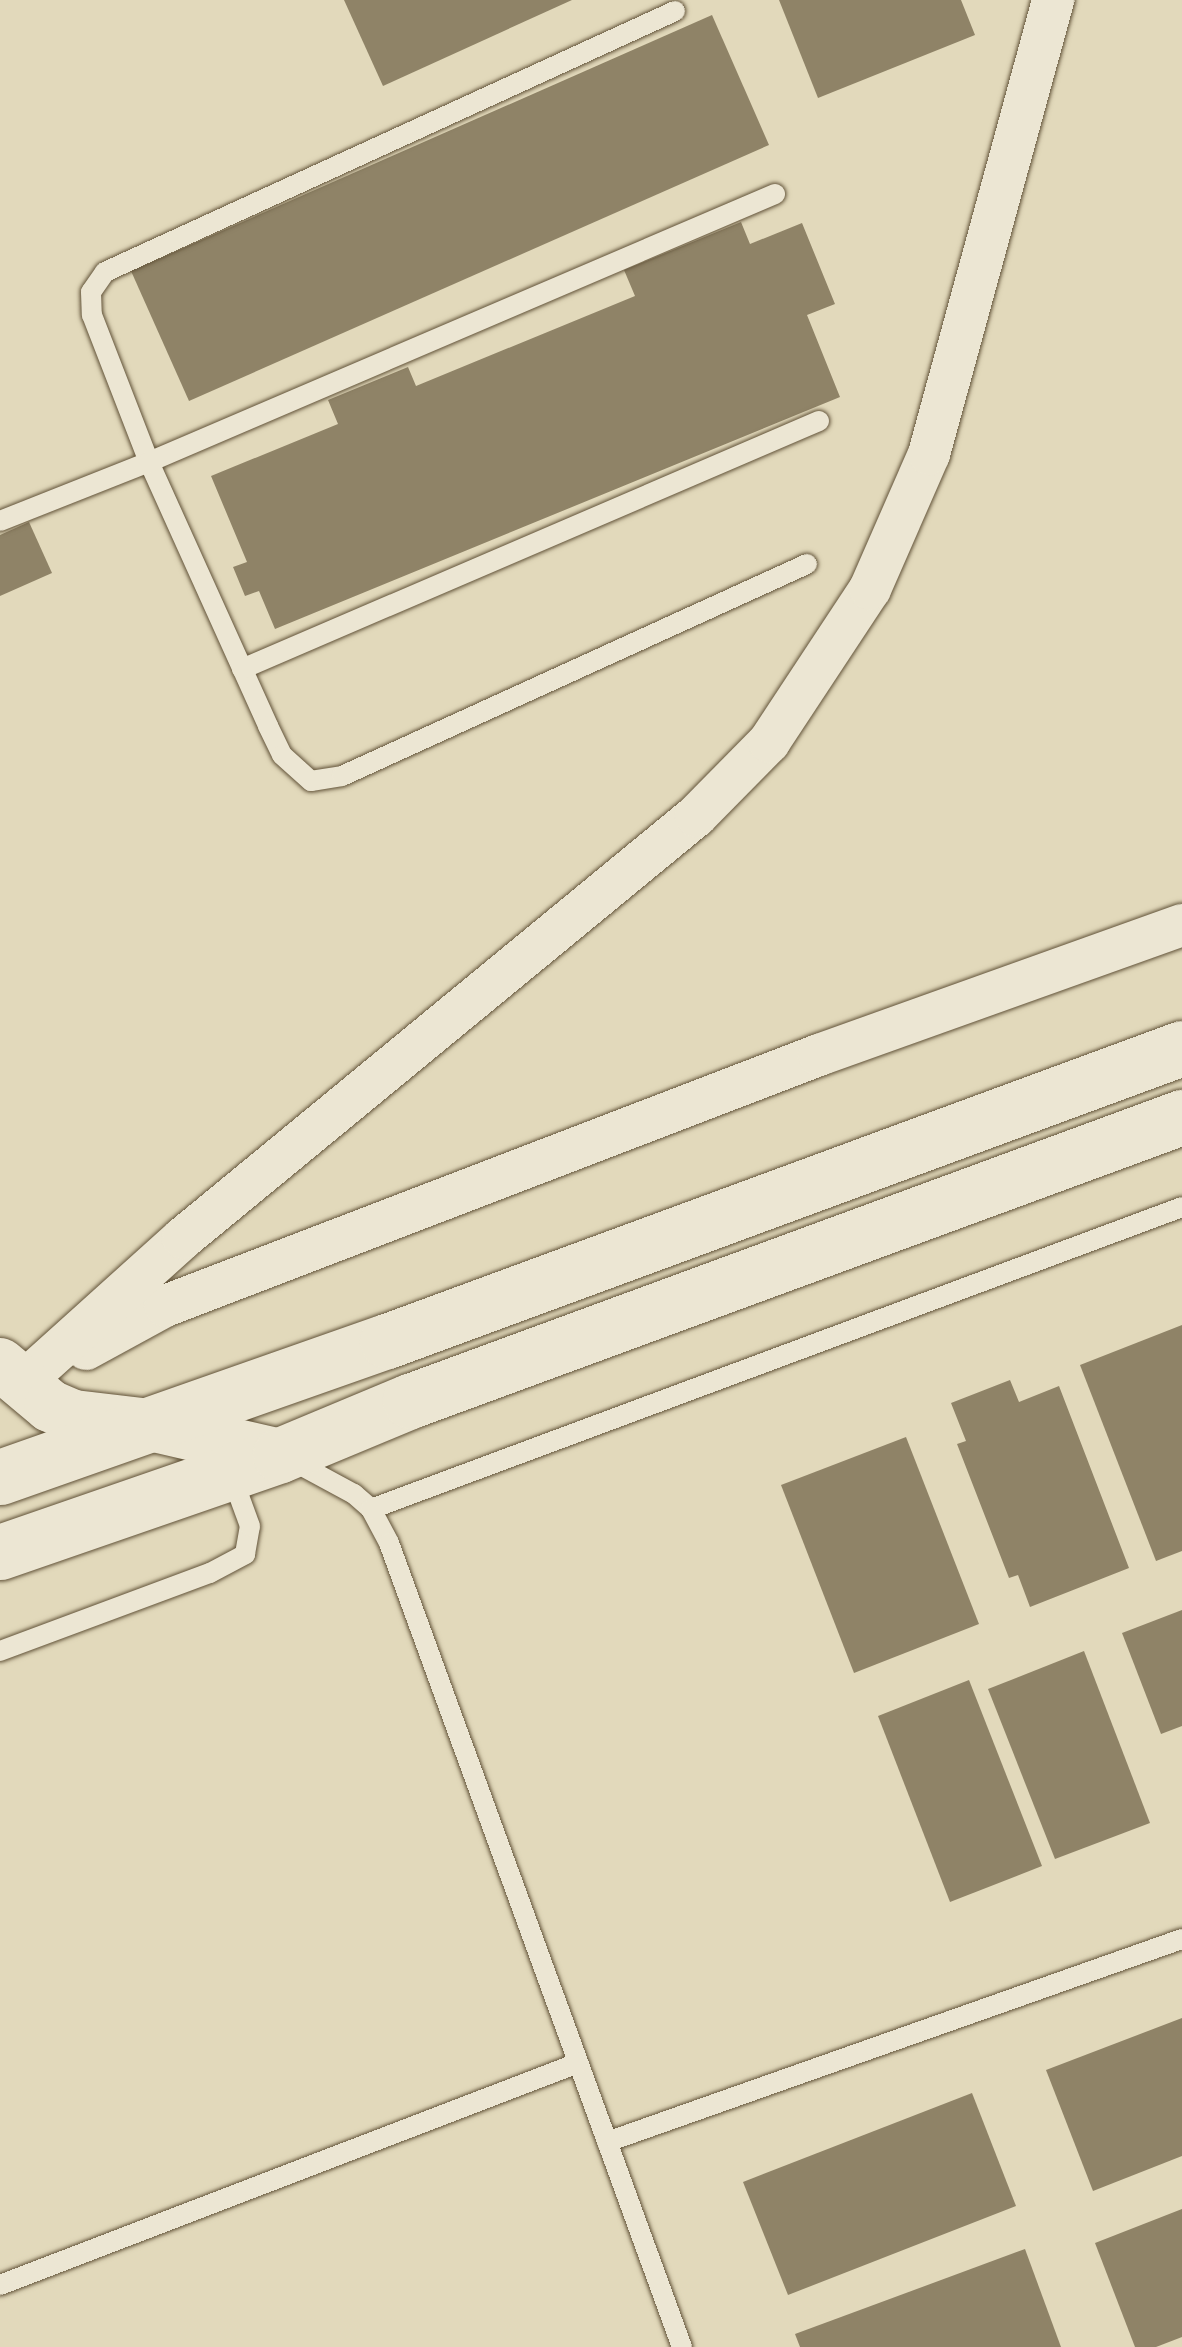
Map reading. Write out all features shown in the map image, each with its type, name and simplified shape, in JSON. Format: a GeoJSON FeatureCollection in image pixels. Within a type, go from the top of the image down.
{"type":"FeatureCollection","features":[{"type":"Feature","properties":{"kind":"main road"},"geometry":{"type":"LineString","coordinates":[[0,1477],[387,1342],[1182,1048]]}},
{"type":"Feature","properties":{"kind":"main road"},"geometry":{"type":"LineString","coordinates":[[0,1552],[255,1463],[410,1401],[1182,1117]]}},
{"type":"Feature","properties":{"kind":"main road"},"geometry":{"type":"LineString","coordinates":[[387,1342],[410,1401]]}},
{"type":"Feature","properties":{"kind":"street"},"geometry":{"type":"LineString","coordinates":[[7,1379],[696,816],[769,742],[870,589],[928,454],[1053,0]]}},
{"type":"Feature","properties":{"kind":"street"},"geometry":{"type":"LineString","coordinates":[[7,1379],[165,1306],[819,1055],[1182,925]]}},
{"type":"Feature","properties":{"kind":"street"},"geometry":{"type":"LineString","coordinates":[[7,1379],[74,1416],[150,1425],[255,1463]]}},
{"type":"Feature","properties":{"kind":"lane"},"geometry":{"type":"LineString","coordinates":[[675,11],[106,272],[91,292],[92,315],[148,462],[282,755],[311,780],[331,778],[806,564]]}},
{"type":"Feature","properties":{"kind":"lane"},"geometry":{"type":"LineString","coordinates":[[0,521],[148,462],[775,194]]}},
{"type":"Feature","properties":{"kind":"lane"},"geometry":{"type":"LineString","coordinates":[[242,669],[819,420]]}},
{"type":"Feature","properties":{"kind":"lane"},"geometry":{"type":"LineString","coordinates":[[371,1509],[1182,1207]]}},
{"type":"Feature","properties":{"kind":"lane"},"geometry":{"type":"LineString","coordinates":[[0,1651],[210,1573],[245,1554],[255,1463],[336,1482],[371,1509],[388,1543],[682,2347]]}},
{"type":"Feature","properties":{"kind":"lane"},"geometry":{"type":"LineString","coordinates":[[607,2142],[1182,1939]]}},
{"type":"Feature","properties":{"kind":"lane"},"geometry":{"type":"LineString","coordinates":[[0,2284],[578,2063]]}},
{"type":"Feature","properties":{"kind":"building"},"geometry":{"type":"Polygon","coordinates":[[[344,0],[572,0],[383,86],[344,0]]]}},
{"type":"Feature","properties":{"kind":"building"},"geometry":{"type":"Polygon","coordinates":[[[779,0],[961,0],[975,35],[818,98],[779,0]]]}},
{"type":"Feature","properties":{"kind":"building"},"geometry":{"type":"Polygon","coordinates":[[[712,15],[769,145],[189,401],[131,271],[712,15]]]}},
{"type":"Feature","properties":{"kind":"building"},"geometry":{"type":"Polygon","coordinates":[[[741,222],[750,244],[802,223],[835,304],[807,315],[840,397],[275,629],[259,591],[245,596],[233,567],[247,562],[211,476],[338,424],[328,400],[408,367],[416,386],[635,296],[624,270],[741,222]]]}},
{"type":"Feature","properties":{"kind":"building"},"geometry":{"type":"Polygon","coordinates":[[[29,522],[52,573],[0,596],[0,535],[29,522]]]}},
{"type":"Feature","properties":{"kind":"building"},"geometry":{"type":"Polygon","coordinates":[[[1182,1325],[1182,1551],[1156,1561],[1080,1365],[1182,1325]]]}},
{"type":"Feature","properties":{"kind":"building"},"geometry":{"type":"Polygon","coordinates":[[[1010,1380],[1019,1402],[1059,1386],[1129,1568],[1030,1607],[1018,1575],[1009,1578],[957,1444],[966,1441],[951,1403],[1010,1380]]]}},
{"type":"Feature","properties":{"kind":"building"},"geometry":{"type":"Polygon","coordinates":[[[906,1437],[979,1624],[854,1673],[781,1485],[906,1437]]]}},
{"type":"Feature","properties":{"kind":"building"},"geometry":{"type":"Polygon","coordinates":[[[1182,1610],[1182,1726],[1161,1734],[1122,1633],[1182,1610]]]}},
{"type":"Feature","properties":{"kind":"building"},"geometry":{"type":"Polygon","coordinates":[[[1084,1651],[1150,1823],[1055,1859],[988,1689],[1084,1651]]]}},
{"type":"Feature","properties":{"kind":"building"},"geometry":{"type":"Polygon","coordinates":[[[969,1680],[1042,1866],[950,1902],[878,1716],[969,1680]]]}},
{"type":"Feature","properties":{"kind":"building"},"geometry":{"type":"Polygon","coordinates":[[[1182,2018],[1182,2156],[1093,2191],[1046,2070],[1182,2018]]]}},
{"type":"Feature","properties":{"kind":"building"},"geometry":{"type":"Polygon","coordinates":[[[972,2093],[1016,2206],[788,2295],[743,2182],[972,2093]]]}},
{"type":"Feature","properties":{"kind":"building"},"geometry":{"type":"Polygon","coordinates":[[[1182,2209],[1182,2337],[1156,2347],[1135,2347],[1095,2243],[1182,2209]]]}},
{"type":"Feature","properties":{"kind":"building"},"geometry":{"type":"Polygon","coordinates":[[[1025,2249],[1061,2347],[800,2347],[795,2334],[1025,2249]]]}}]}
